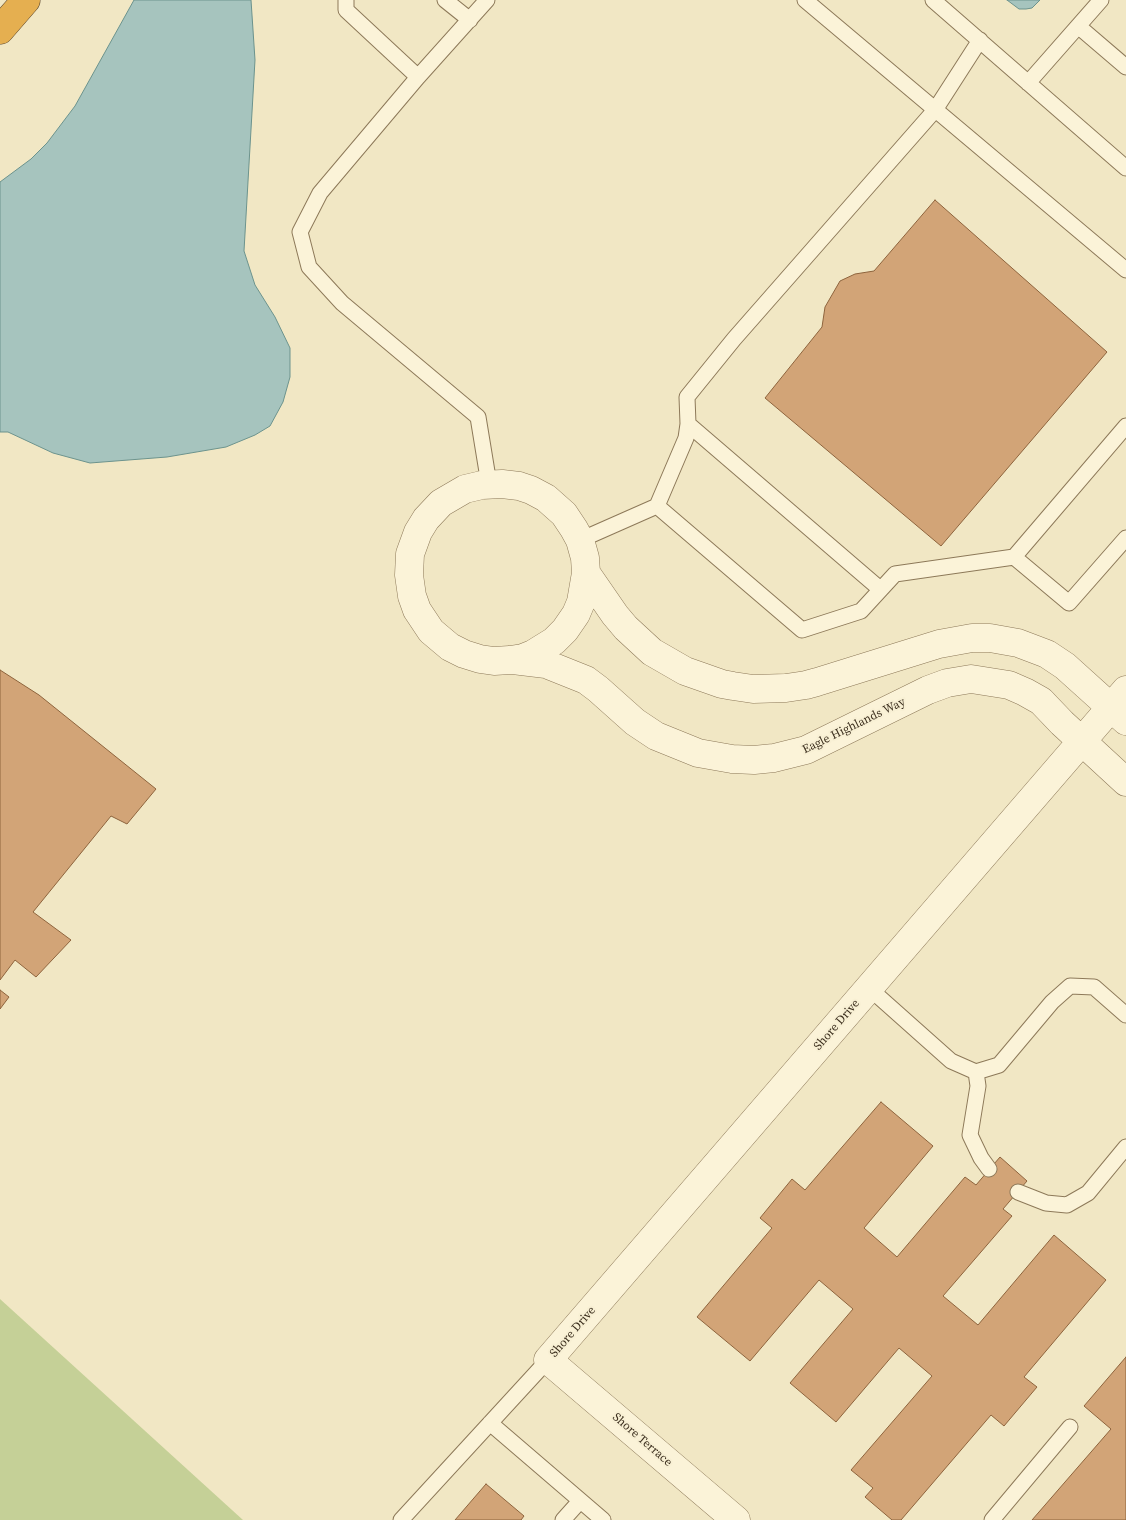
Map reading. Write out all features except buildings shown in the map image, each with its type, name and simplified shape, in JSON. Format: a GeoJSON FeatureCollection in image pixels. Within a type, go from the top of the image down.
{"type":"FeatureCollection","features":[{"type":"Feature","properties":{"kind":"highway"},"geometry":{"type":"LineString","coordinates":[[0,30],[26,0]]}},
{"type":"Feature","properties":{"kind":"street","name":"Eagle Highlands Way"},"geometry":{"type":"LineString","coordinates":[[510,660],[533,654],[554,641],[565,630],[581,602],[586,573],[585,558],[580,540],[572,524],[546,498],[519,486],[489,484],[470,488],[452,496],[435,509],[418,532],[412,546],[409,566],[412,596],[417,610],[426,625],[450,647],[473,658],[546,664],[586,680],[635,722],[656,736],[698,754],[764,760],[806,750],[928,690],[947,683],[972,679],[1009,685],[1041,701],[1126,782]]}},
{"type":"Feature","properties":{"kind":"street","name":"Eagle Highlands Way"},"geometry":{"type":"LineString","coordinates":[[586,573],[615,615],[652,652],[685,671],[722,684],[753,689],[806,685],[939,644],[972,638],[990,638],[1018,643],[1047,654],[1121,706]]}},
{"type":"Feature","properties":{"kind":"street","name":"Shore Drive"},"geometry":{"type":"LineString","coordinates":[[548,1360],[1082,740],[1121,706]]}},
{"type":"Feature","properties":{"kind":"street","name":"Shore Terrace"},"geometry":{"type":"LineString","coordinates":[[548,1360],[736,1520]]}},
{"type":"Feature","properties":{"kind":"lane"},"geometry":{"type":"LineString","coordinates":[[346,0],[346,10],[418,77]]}},
{"type":"Feature","properties":{"kind":"lane"},"geometry":{"type":"LineString","coordinates":[[445,0],[470,20]]}},
{"type":"Feature","properties":{"kind":"lane"},"geometry":{"type":"LineString","coordinates":[[487,0],[418,77],[320,193],[300,232],[309,267],[342,303],[478,417],[489,484]]}},
{"type":"Feature","properties":{"kind":"lane"},"geometry":{"type":"LineString","coordinates":[[806,0],[1126,270]]}},
{"type":"Feature","properties":{"kind":"lane"},"geometry":{"type":"LineString","coordinates":[[933,0],[1126,168]]}},
{"type":"Feature","properties":{"kind":"lane"},"geometry":{"type":"LineString","coordinates":[[1028,83],[1101,0]]}},
{"type":"Feature","properties":{"kind":"lane"},"geometry":{"type":"LineString","coordinates":[[1078,26],[1126,67]]}},
{"type":"Feature","properties":{"kind":"lane"},"geometry":{"type":"LineString","coordinates":[[580,540],[656,506],[686,438],[688,397],[734,339],[935,110],[980,40]]}},
{"type":"Feature","properties":{"kind":"lane"},"geometry":{"type":"LineString","coordinates":[[688,424],[880,589]]}},
{"type":"Feature","properties":{"kind":"lane"},"geometry":{"type":"LineString","coordinates":[[656,506],[802,630],[861,611],[895,574],[1014,557],[1126,426]]}},
{"type":"Feature","properties":{"kind":"lane"},"geometry":{"type":"LineString","coordinates":[[1014,557],[1069,603],[1126,538]]}},
{"type":"Feature","properties":{"kind":"lane"},"geometry":{"type":"LineString","coordinates":[[869,988],[951,1061],[976,1072],[999,1065],[1052,1002],[1070,986],[1094,987],[1126,1015]]}},
{"type":"Feature","properties":{"kind":"lane"},"geometry":{"type":"LineString","coordinates":[[976,1072],[978,1086],[970,1135],[981,1158],[989,1169]]}},
{"type":"Feature","properties":{"kind":"lane"},"geometry":{"type":"LineString","coordinates":[[1018,1192],[1046,1204],[1067,1205],[1088,1193],[1126,1147]]}},
{"type":"Feature","properties":{"kind":"lane"},"geometry":{"type":"LineString","coordinates":[[401,1520],[548,1360]]}},
{"type":"Feature","properties":{"kind":"lane"},"geometry":{"type":"LineString","coordinates":[[490,1423],[603,1520]]}},
{"type":"Feature","properties":{"kind":"lane"},"geometry":{"type":"LineString","coordinates":[[992,1520],[1070,1427]]}},
{"type":"Feature","properties":{"kind":"lane"},"geometry":{"type":"LineString","coordinates":[[563,1520],[580,1500]]}},
{"type":"Feature","properties":{"kind":"green space"},"geometry":{"type":"Polygon","coordinates":[[[0,1299],[243,1520],[0,1520],[0,1299]]]}},
{"type":"Feature","properties":{"kind":"water"},"geometry":{"type":"Polygon","coordinates":[[[134,0],[251,0],[255,60],[244,251],[255,285],[275,317],[290,348],[290,377],[283,402],[270,426],[255,435],[226,447],[167,457],[90,463],[53,453],[8,432],[0,432],[0,182],[31,159],[47,143],[75,106],[134,0]]]}},
{"type":"Feature","properties":{"kind":"water"},"geometry":{"type":"Polygon","coordinates":[[[1007,0],[1040,0],[1032,8],[1019,9],[1007,0]]]}}]}
